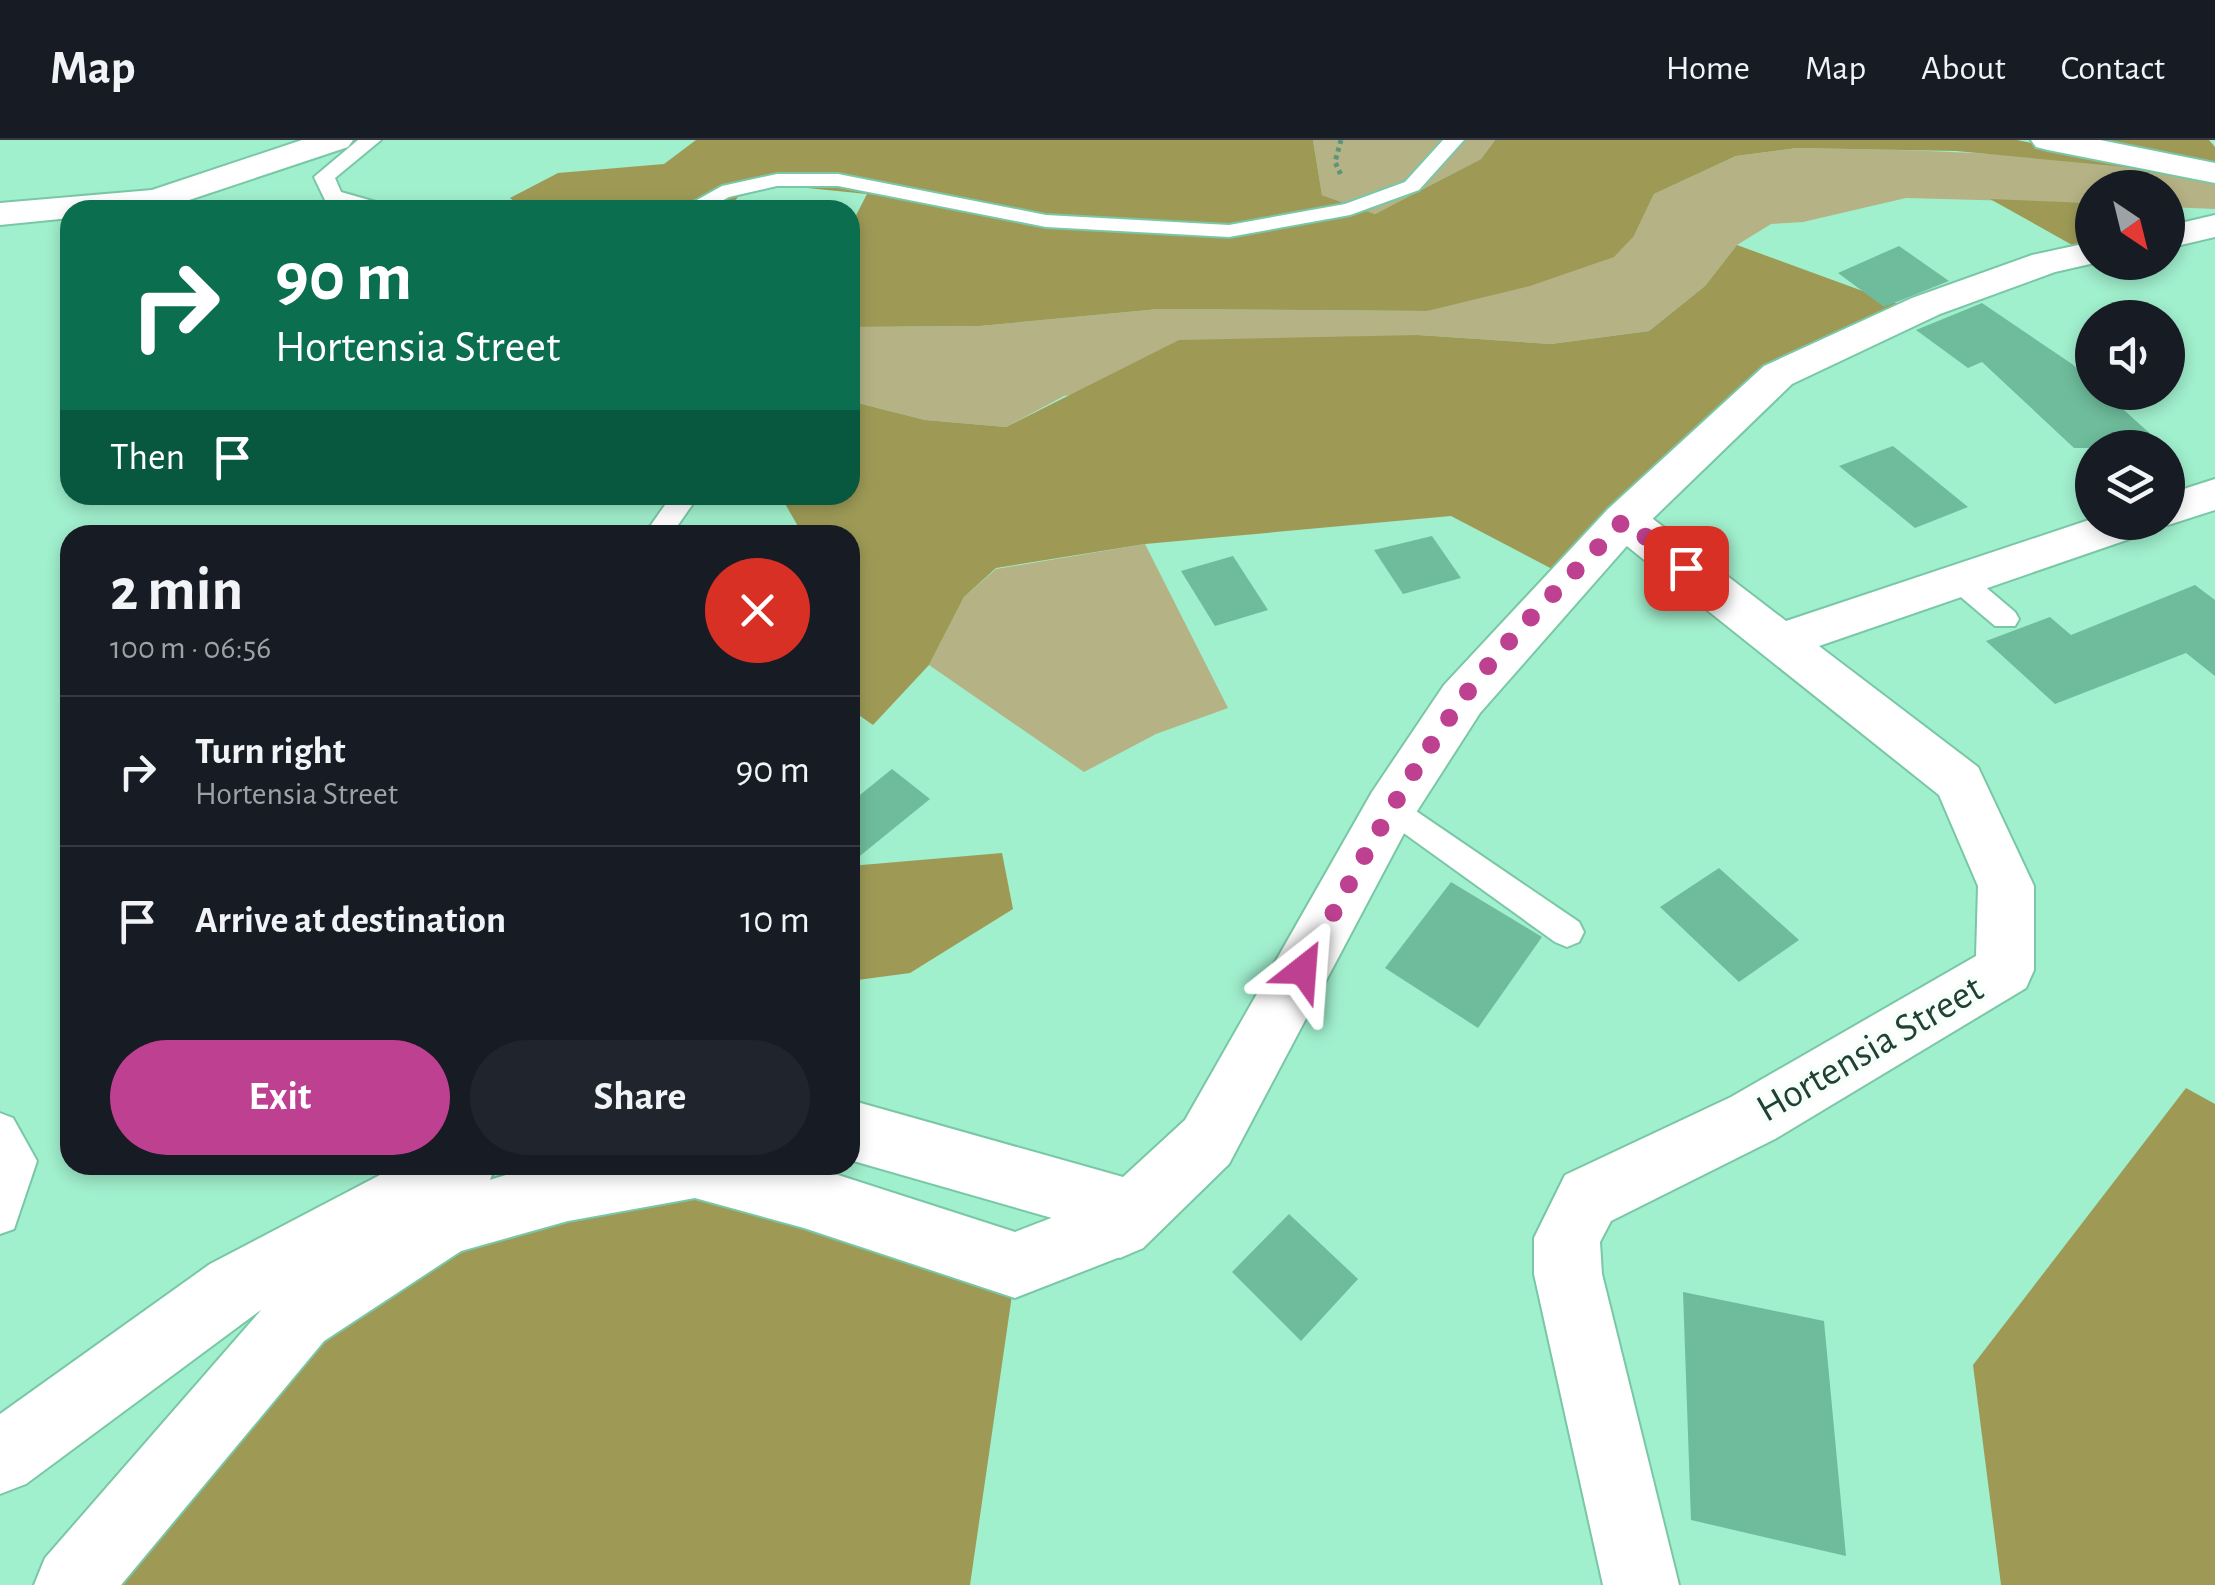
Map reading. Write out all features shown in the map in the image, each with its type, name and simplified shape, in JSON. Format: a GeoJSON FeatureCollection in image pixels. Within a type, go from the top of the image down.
{"type":"FeatureCollection","features":[{"type":"Feature","properties":{"kind":"street"},"geometry":{"type":"LineString","coordinates":[[156,200],[336,140]]}},
{"type":"Feature","properties":{"kind":"street"},"geometry":{"type":"LineString","coordinates":[[2048,140],[2215,173]]}},
{"type":"Feature","properties":{"kind":"street"},"geometry":{"type":"LineString","coordinates":[[0,214],[60,209]]}},
{"type":"Feature","properties":{"kind":"street"},"geometry":{"type":"LineString","coordinates":[[2185,232],[2215,226]]}},
{"type":"Feature","properties":{"kind":"street"},"geometry":{"type":"LineString","coordinates":[[725,1175],[804,1196],[1015,1264],[1120,1225],[1207,1142],[1391,808],[1462,698],[1624,520],[1778,375],[1926,306],[2045,263],[2075,257]]}},
{"type":"Feature","properties":{"kind":"street"},"geometry":{"type":"LineString","coordinates":[[2185,504],[2215,494]]}},
{"type":"Feature","properties":{"kind":"street","name":"Hortensia Street"},"geometry":{"type":"LineString","coordinates":[[1624,520],[1959,782],[2006,886],[2005,970],[1753,1118],[1588,1198],[1567,1238],[1568,1274],[1641,1585]]}},
{"type":"Feature","properties":{"kind":"street"},"geometry":{"type":"LineString","coordinates":[[1780,640],[2078,540]]}},
{"type":"Feature","properties":{"kind":"street"},"geometry":{"type":"LineString","coordinates":[[860,1133],[1100,1200],[1120,1225]]}},
{"type":"Feature","properties":{"kind":"street"},"geometry":{"type":"LineString","coordinates":[[0,1458],[234,1288],[445,1175]]}},
{"type":"Feature","properties":{"kind":"street"},"geometry":{"type":"LineString","coordinates":[[72,1585],[300,1318],[446,1223],[568,1189],[649,1175]]}},
{"type":"Feature","properties":{"kind":"lane"},"geometry":{"type":"LineString","coordinates":[[347,200],[332,196],[324,177],[371,140]]}},
{"type":"Feature","properties":{"kind":"lane"},"geometry":{"type":"LineString","coordinates":[[708,200],[722,192],[777,180],[838,180],[1046,221],[1229,231],[1350,209],[1412,186],[1454,140]]}},
{"type":"Feature","properties":{"kind":"lane"},"geometry":{"type":"LineString","coordinates":[[1959,580],[2005,618]]}},
{"type":"Feature","properties":{"kind":"lane"},"geometry":{"type":"LineString","coordinates":[[1391,808],[1567,932]]}},
{"type":"Feature","properties":{"kind":"lane"},"geometry":{"type":"LineString","coordinates":[[0,1130],[18,1161],[0,1214]]}},
{"type":"Feature","properties":{"kind":"shaded area"},"geometry":{"type":"Polygon","coordinates":[[[696,140],[1313,140],[1322,195],[1375,214],[1481,159],[1495,140],[2017,140],[2163,170],[1956,151],[1797,148],[1736,156],[1654,194],[1634,236],[1614,257],[1530,286],[1427,311],[1159,309],[980,326],[860,327],[860,208],[867,194],[748,182],[736,200],[510,198],[558,173],[664,164],[696,140]]]}},
{"type":"Feature","properties":{"kind":"shaded area"},"geometry":{"type":"Polygon","coordinates":[[[1313,140],[1495,140],[1481,159],[1375,214],[1322,195],[1313,140]]]}},
{"type":"Feature","properties":{"kind":"shaded area"},"geometry":{"type":"Polygon","coordinates":[[[2092,140],[2209,140],[2215,147],[2215,165],[2092,140]]]}},
{"type":"Feature","properties":{"kind":"shaded area"},"geometry":{"type":"Polygon","coordinates":[[[1797,148],[2007,155],[2156,170],[2075,170],[2075,203],[1906,198],[1803,222],[1771,224],[1737,245],[1705,286],[1649,331],[1551,344],[1418,335],[1064,396],[1006,427],[925,420],[860,404],[860,327],[980,326],[1159,309],[1427,311],[1634,236],[1654,194],[1736,156],[1797,148]]]}},
{"type":"Feature","properties":{"kind":"shaded area"},"geometry":{"type":"Polygon","coordinates":[[[2185,174],[2215,179],[2215,209],[2185,208],[2185,174]]]}},
{"type":"Feature","properties":{"kind":"shaded area"},"geometry":{"type":"Polygon","coordinates":[[[1990,199],[2075,202],[2074,246],[1990,199]]]}},
{"type":"Feature","properties":{"kind":"shaded area"},"geometry":{"type":"Polygon","coordinates":[[[1737,245],[1901,305],[1763,373],[1554,570],[1451,516],[1145,544],[996,568],[964,597],[929,665],[873,725],[860,716],[860,525],[797,525],[786,505],[860,505],[860,404],[925,420],[1006,427],[1179,340],[1418,335],[1551,344],[1649,331],[1705,286],[1737,245]]]}},
{"type":"Feature","properties":{"kind":"shaded area"},"geometry":{"type":"Polygon","coordinates":[[[1145,544],[1228,708],[1156,734],[1084,772],[929,665],[964,597],[996,569],[1145,544]]]}},
{"type":"Feature","properties":{"kind":"shaded area"},"geometry":{"type":"Polygon","coordinates":[[[1002,853],[1013,909],[910,973],[860,980],[860,865],[1002,853]]]}},
{"type":"Feature","properties":{"kind":"shaded area"},"geometry":{"type":"Polygon","coordinates":[[[2186,1088],[2215,1104],[2215,1585],[2001,1585],[1973,1365],[2186,1088]]]}},
{"type":"Feature","properties":{"kind":"shaded area"},"geometry":{"type":"Polygon","coordinates":[[[681,1195],[834,1227],[1012,1295],[970,1585],[120,1585],[330,1326],[464,1247],[681,1195]]]}},
{"type":"Feature","properties":{"kind":"building"},"geometry":{"type":"Polygon","coordinates":[[[1899,246],[1949,281],[1884,307],[1838,273],[1899,246]]]}},
{"type":"Feature","properties":{"kind":"building"},"geometry":{"type":"Polygon","coordinates":[[[1982,303],[2075,367],[2075,410],[2124,410],[2146,430],[2075,430],[2074,448],[1982,362],[1968,368],[1916,330],[1982,303]]]}},
{"type":"Feature","properties":{"kind":"building"},"geometry":{"type":"Polygon","coordinates":[[[1893,446],[1968,507],[1915,528],[1839,466],[1893,446]]]}},
{"type":"Feature","properties":{"kind":"building"},"geometry":{"type":"Polygon","coordinates":[[[1432,536],[1461,578],[1403,594],[1374,550],[1432,536]]]}},
{"type":"Feature","properties":{"kind":"building"},"geometry":{"type":"Polygon","coordinates":[[[1233,556],[1268,610],[1215,626],[1181,571],[1233,556]]]}},
{"type":"Feature","properties":{"kind":"building"},"geometry":{"type":"Polygon","coordinates":[[[2195,585],[2215,600],[2215,676],[2186,653],[2055,704],[1986,641],[2050,617],[2071,635],[2195,585]]]}},
{"type":"Feature","properties":{"kind":"building"},"geometry":{"type":"Polygon","coordinates":[[[892,769],[930,799],[860,856],[860,795],[892,769]]]}},
{"type":"Feature","properties":{"kind":"building"},"geometry":{"type":"Polygon","coordinates":[[[1719,868],[1799,940],[1739,982],[1660,907],[1719,868]]]}},
{"type":"Feature","properties":{"kind":"building"},"geometry":{"type":"Polygon","coordinates":[[[1451,882],[1542,937],[1478,1028],[1385,968],[1451,882]]]}},
{"type":"Feature","properties":{"kind":"building"},"geometry":{"type":"Polygon","coordinates":[[[1289,1214],[1358,1279],[1301,1341],[1232,1272],[1289,1214]]]}},
{"type":"Feature","properties":{"kind":"building"},"geometry":{"type":"Polygon","coordinates":[[[1683,1292],[1824,1321],[1846,1556],[1691,1520],[1683,1292]]]}},
{"type":"Feature","properties":{"kind":"route"},"geometry":{"type":"LineString","coordinates":[[1303,970],[1391,808],[1462,698],[1542,606],[1624,520],[1686,568]]}}]}
